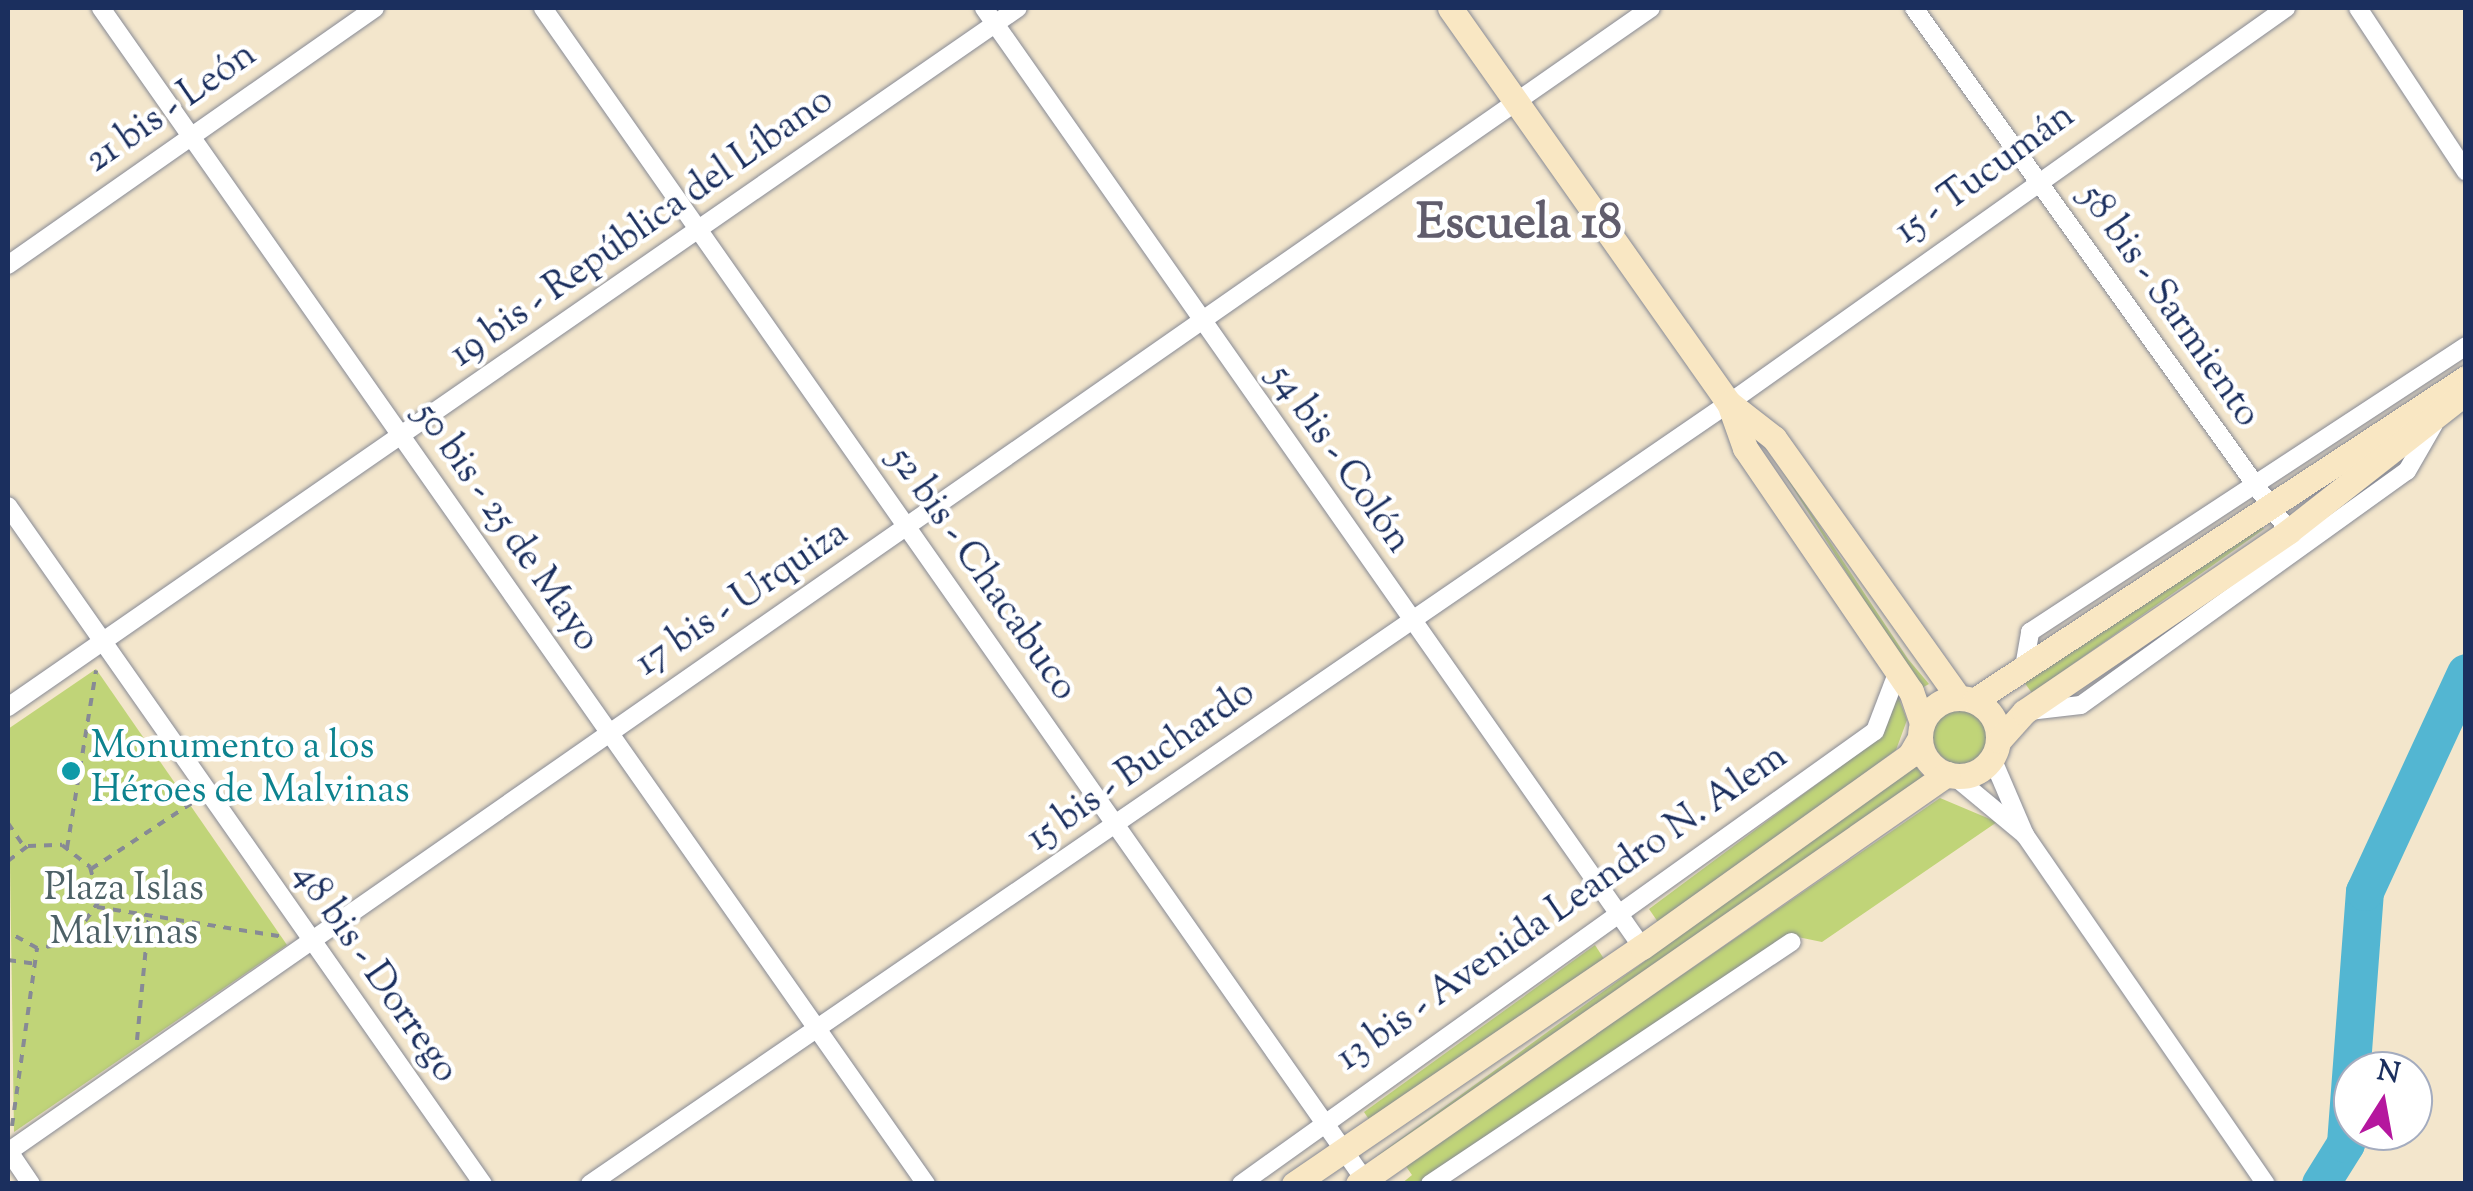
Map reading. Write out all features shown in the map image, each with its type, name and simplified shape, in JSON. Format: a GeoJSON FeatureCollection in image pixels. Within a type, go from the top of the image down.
{"type":"FeatureCollection","features":[{"type":"Feature","properties":{"kind":"main road"},"geometry":{"type":"LineString","coordinates":[[1450,8],[1729,403],[1745,448],[1898,672],[1921,731],[1951,775]]}},
{"type":"Feature","properties":{"kind":"main road"},"geometry":{"type":"LineString","coordinates":[[1921,731],[1938,703],[1967,699],[2024,667],[2262,494],[2466,378]]}},
{"type":"Feature","properties":{"kind":"main road"},"geometry":{"type":"LineString","coordinates":[[1361,1181],[1951,775],[1996,749],[2024,712],[2294,539],[2434,424],[2466,392]]}},
{"type":"Feature","properties":{"kind":"main road"},"geometry":{"type":"LineString","coordinates":[[1729,403],[1774,438],[1967,699],[1994,716],[1996,749]]}},
{"type":"Feature","properties":{"kind":"main road","name":"13 bis - Avenida Leandro N. Alem"},"geometry":{"type":"LineString","coordinates":[[1294,1184],[1642,947],[1910,755],[1921,731]]}},
{"type":"Feature","properties":{"kind":"street","name":"50 bis - 25 de Mayo"},"geometry":{"type":"LineString","coordinates":[[102,8],[926,1184]]}},
{"type":"Feature","properties":{"kind":"street","name":"21 bis - León"},"geometry":{"type":"LineString","coordinates":[[8,265],[374,8]]}},
{"type":"Feature","properties":{"kind":"street","name":"52 bis - Chacabuco"},"geometry":{"type":"LineString","coordinates":[[544,8],[1361,1181]]}},
{"type":"Feature","properties":{"kind":"street","name":"19 bis - República del Líbano"},"geometry":{"type":"LineString","coordinates":[[8,707],[700,232],[990,15],[1018,8]]}},
{"type":"Feature","properties":{"kind":"street","name":"17 bis - Urquiza"},"geometry":{"type":"LineString","coordinates":[[8,1151],[1651,8]]}},
{"type":"Feature","properties":{"kind":"street","name":"58 bis - Sarmiento"},"geometry":{"type":"LineString","coordinates":[[1914,8],[2294,539]]}},
{"type":"Feature","properties":{"kind":"street","name":"15 - Tucumán"},"geometry":{"type":"LineString","coordinates":[[1729,403],[2035,177],[2286,8]]}},
{"type":"Feature","properties":{"kind":"street"},"geometry":{"type":"LineString","coordinates":[[2358,8],[2466,172]]}},
{"type":"Feature","properties":{"kind":"street","name":"54 bis - Colón"},"geometry":{"type":"LineString","coordinates":[[990,15],[1199,320],[1642,947]]}},
{"type":"Feature","properties":{"kind":"street"},"geometry":{"type":"LineString","coordinates":[[2262,494],[2466,346]]}},
{"type":"Feature","properties":{"kind":"street","name":"15 bis - Buchardo"},"geometry":{"type":"LineString","coordinates":[[590,1184],[813,1026],[1117,826],[1729,403]]}},
{"type":"Feature","properties":{"kind":"street","name":"48 bis - Dorrego"},"geometry":{"type":"LineString","coordinates":[[8,506],[206,794],[483,1184]]}},
{"type":"Feature","properties":{"kind":"street","name":"13 bis - Avenida Leandro N. Alem"},"geometry":{"type":"LineString","coordinates":[[1242,1184],[1622,917],[1874,731],[1898,672]]}},
{"type":"Feature","properties":{"kind":"street"},"geometry":{"type":"LineString","coordinates":[[1996,749],[2025,835],[2266,1184]]}},
{"type":"Feature","properties":{"kind":"street"},"geometry":{"type":"LineString","coordinates":[[1951,775],[2025,835]]}},
{"type":"Feature","properties":{"kind":"street"},"geometry":{"type":"LineString","coordinates":[[1430,1184],[1791,942]]}},
{"type":"Feature","properties":{"kind":"street"},"geometry":{"type":"LineString","coordinates":[[8,1151],[31,1184]]}},
{"type":"Feature","properties":{"kind":"path"},"geometry":{"type":"LineString","coordinates":[[67,848],[100,642]]}},
{"type":"Feature","properties":{"kind":"path"},"geometry":{"type":"LineString","coordinates":[[91,869],[206,794]]}},
{"type":"Feature","properties":{"kind":"path"},"geometry":{"type":"LineString","coordinates":[[8,822],[25,848]]}},
{"type":"Feature","properties":{"kind":"path"},"geometry":{"type":"LineString","coordinates":[[8,861],[25,848],[67,848],[91,869],[97,907],[70,943],[37,948],[8,932]]}},
{"type":"Feature","properties":{"kind":"path"},"geometry":{"type":"LineString","coordinates":[[97,907],[309,941]]}},
{"type":"Feature","properties":{"kind":"path"},"geometry":{"type":"LineString","coordinates":[[135,1063],[149,915]]}},
{"type":"Feature","properties":{"kind":"path"},"geometry":{"type":"LineString","coordinates":[[8,1151],[37,948]]}},
{"type":"Feature","properties":{"kind":"path"},"geometry":{"type":"LineString","coordinates":[[8,960],[35,964]]}},
{"type":"Feature","properties":{"kind":"green space"},"geometry":{"type":"Polygon","coordinates":[[[1762,439],[1908,659],[1929,684],[1920,689],[1762,439]]]}},
{"type":"Feature","properties":{"kind":"green space"},"geometry":{"type":"Polygon","coordinates":[[[2258,523],[2264,529],[2032,693],[2024,682],[2258,523]]]}},
{"type":"Feature","properties":{"kind":"green space","name":"Plaza Islas Malvinas"},"geometry":{"type":"Polygon","coordinates":[[[96,669],[287,945],[14,1132],[8,729],[96,669]]]}},
{"type":"Feature","properties":{"kind":"green space"},"geometry":{"type":"Polygon","coordinates":[[[1898,696],[1907,720],[1896,750],[1660,925],[1649,909],[1883,735],[1898,696]]]}},
{"type":"Feature","properties":{"kind":"green space"},"geometry":{"type":"Polygon","coordinates":[[[1960,710],[1979,718],[1987,737],[1979,756],[1960,764],[1941,756],[1933,737],[1941,718],[1960,710]]]}},
{"type":"Feature","properties":{"kind":"green space"},"geometry":{"type":"Polygon","coordinates":[[[1915,765],[1923,776],[1386,1167],[1378,1155],[1915,765]]]}},
{"type":"Feature","properties":{"kind":"green space"},"geometry":{"type":"Polygon","coordinates":[[[1940,798],[1997,822],[1822,942],[1788,935],[1423,1183],[1401,1184],[1412,1175],[1405,1165],[1940,798]]]}},
{"type":"Feature","properties":{"kind":"green space"},"geometry":{"type":"Polygon","coordinates":[[[1595,945],[1606,962],[1370,1121],[1364,1112],[1595,945]]]}},
{"type":"Feature","properties":{"kind":"waterway"},"geometry":{"type":"LineString","coordinates":[[2321,1184],[2346,1144],[2365,892],[2466,673]]}},
{"type":"Feature","properties":{"kind":"place","name":"Monumento a los Héroes de Malvinas"},"geometry":{"type":"Point","coordinates":[71,771]}},
{"type":"Feature","properties":{"kind":"district","name":"Escuela 18"},"geometry":{"type":"Point","coordinates":[1519,226]}}]}
